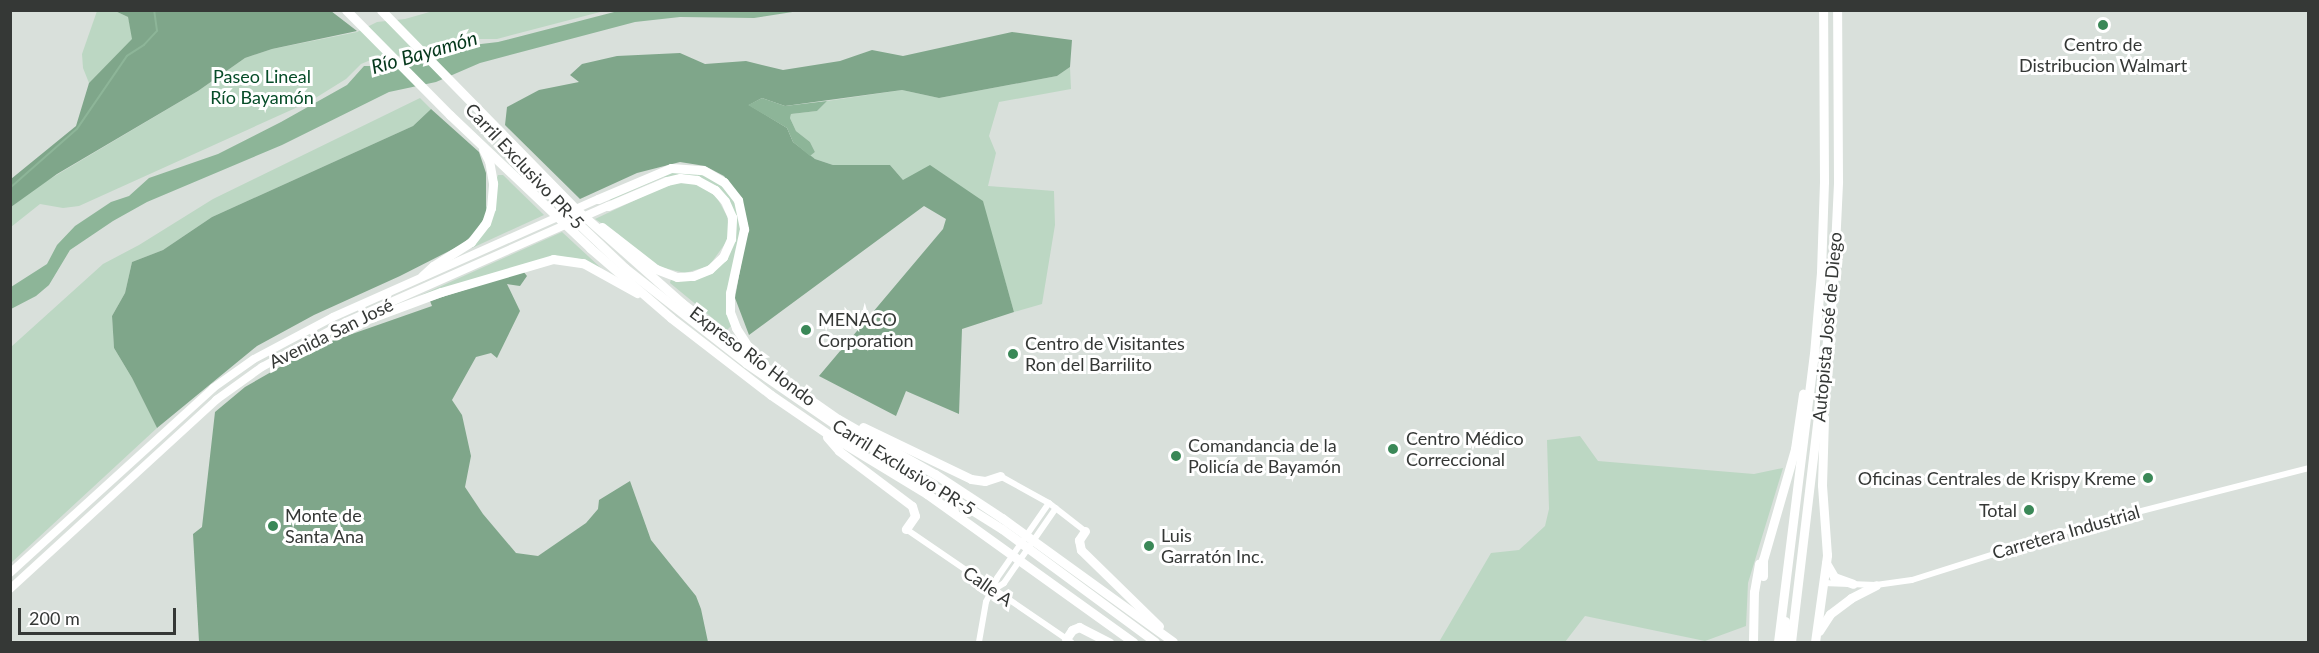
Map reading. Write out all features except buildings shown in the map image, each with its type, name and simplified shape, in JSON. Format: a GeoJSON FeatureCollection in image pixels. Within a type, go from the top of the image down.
{"type":"FeatureCollection","features":[{"type":"Feature","properties":{"kind":"highway"},"geometry":{"type":"LineString","coordinates":[[337,10],[364,29]]}},
{"type":"Feature","properties":{"kind":"highway","name":"Expreso Río Hondo"},"geometry":{"type":"LineString","coordinates":[[346,10],[450,115],[590,248],[648,298],[771,395],[819,429],[927,494],[1133,642]]}},
{"type":"Feature","properties":{"kind":"highway","name":"Autopista José de Diego"},"geometry":{"type":"LineString","coordinates":[[1778,642],[1814,354],[1823,230],[1823,10]]}},
{"type":"Feature","properties":{"kind":"highway","name":"Autopista José de Diego"},"geometry":{"type":"LineString","coordinates":[[1791,642],[1827,355],[1837,232],[1838,10]]}},
{"type":"Feature","properties":{"kind":"highway","name":"Expreso Río Hondo"},"geometry":{"type":"LineString","coordinates":[[381,14],[577,210],[682,303],[758,362],[838,419],[935,474],[1002,518],[1049,556],[1171,641]]}},
{"type":"Feature","properties":{"kind":"highway","name":"Carril Exclusivo PR-5"},"geometry":{"type":"LineString","coordinates":[[473,106],[570,215],[644,284],[746,363],[809,408],[1049,556],[1155,642]]}},
{"type":"Feature","properties":{"kind":"highway"},"geometry":{"type":"LineString","coordinates":[[422,276],[433,266],[471,242],[486,223],[491,208],[493,183],[489,161],[481,144]]}},
{"type":"Feature","properties":{"kind":"highway"},"geometry":{"type":"LineString","coordinates":[[598,199],[656,172],[677,167],[703,170],[728,186],[738,200],[744,229],[730,293],[730,312],[739,334],[758,362]]}},
{"type":"Feature","properties":{"kind":"highway"},"geometry":{"type":"LineString","coordinates":[[577,210],[618,237],[656,269],[674,276],[693,276],[710,269],[723,257],[731,239],[732,217],[725,201],[715,190],[697,180],[680,178],[667,180],[608,206]]}},
{"type":"Feature","properties":{"kind":"highway"},"geometry":{"type":"LineString","coordinates":[[346,322],[363,321],[441,292],[553,259],[583,263],[648,298]]}},
{"type":"Feature","properties":{"kind":"highway"},"geometry":{"type":"LineString","coordinates":[[1753,642],[1763,560],[1791,466],[1814,354]]}},
{"type":"Feature","properties":{"kind":"highway"},"geometry":{"type":"LineString","coordinates":[[1816,639],[1826,562],[1821,485],[1827,355]]}},
{"type":"Feature","properties":{"kind":"highway"},"geometry":{"type":"LineString","coordinates":[[838,419],[858,425],[975,480],[986,481],[1000,476]]}},
{"type":"Feature","properties":{"kind":"highway"},"geometry":{"type":"LineString","coordinates":[[819,429],[839,451],[912,506],[915,516],[906,529]]}},
{"type":"Feature","properties":{"kind":"highway"},"geometry":{"type":"LineString","coordinates":[[1085,531],[1078,540],[1081,550],[1162,629],[1171,641]]}},
{"type":"Feature","properties":{"kind":"highway"},"geometry":{"type":"LineString","coordinates":[[1826,562],[1834,577],[1853,584]]}},
{"type":"Feature","properties":{"kind":"highway"},"geometry":{"type":"LineString","coordinates":[[1816,639],[1830,614],[1851,598],[1876,585]]}},
{"type":"Feature","properties":{"kind":"highway"},"geometry":{"type":"LineString","coordinates":[[1785,587],[1785,638]]}},
{"type":"Feature","properties":{"kind":"highway"},"geometry":{"type":"LineString","coordinates":[[1785,638],[1797,587]]}},
{"type":"Feature","properties":{"kind":"highway"},"geometry":{"type":"LineString","coordinates":[[1068,640],[1077,627],[1109,642]]}},
{"type":"Feature","properties":{"kind":"main road","name":"Avenida San José"},"geometry":{"type":"LineString","coordinates":[[10,573],[170,426],[232,374],[307,329],[598,199]]}},
{"type":"Feature","properties":{"kind":"main road","name":"Avenida San José"},"geometry":{"type":"LineString","coordinates":[[10,589],[231,388],[287,351],[346,322],[608,206]]}},
{"type":"Feature","properties":{"kind":"street","name":"Carretera Industrial"},"geometry":{"type":"LineString","coordinates":[[1823,583],[1876,585],[1912,580],[2090,524],[2308,468]]}},
{"type":"Feature","properties":{"kind":"street"},"geometry":{"type":"LineString","coordinates":[[1000,476],[1049,503],[1085,531]]}},
{"type":"Feature","properties":{"kind":"street"},"geometry":{"type":"LineString","coordinates":[[979,642],[986,602],[997,578],[1049,503]]}},
{"type":"Feature","properties":{"kind":"street"},"geometry":{"type":"LineString","coordinates":[[993,590],[1004,583],[1056,508]]}},
{"type":"Feature","properties":{"kind":"street","name":"Calle A"},"geometry":{"type":"LineString","coordinates":[[906,529],[1068,640]]}},
{"type":"Feature","properties":{"kind":"green space"},"geometry":{"type":"Polygon","coordinates":[[[97,11],[115,11],[128,17],[133,39],[89,83],[83,68],[82,54],[97,11]]]}},
{"type":"Feature","properties":{"kind":"green space","name":"Paseo Lineal Río Bayamón"},"geometry":{"type":"Polygon","coordinates":[[[433,11],[604,11],[497,39],[467,39],[406,55],[373,59],[361,64],[346,79],[309,102],[79,206],[63,208],[40,204],[11,227],[11,207],[38,186],[198,91],[245,58],[272,49],[357,32],[377,22],[405,19],[433,11]]]}},
{"type":"Feature","properties":{"kind":"green space"},"geometry":{"type":"Polygon","coordinates":[[[1070,67],[1071,89],[999,102],[989,136],[996,153],[988,186],[1054,191],[1055,225],[1042,304],[1014,312],[982,201],[903,180],[890,165],[833,165],[815,159],[810,156],[815,152],[810,142],[796,131],[790,118],[791,114],[817,111],[827,101],[902,90],[939,98],[1057,76],[1070,67]]]}},
{"type":"Feature","properties":{"kind":"green space"},"geometry":{"type":"Polygon","coordinates":[[[420,98],[431,109],[413,126],[212,217],[163,250],[132,262],[125,293],[112,316],[114,348],[157,428],[11,563],[11,347],[103,264],[139,245],[213,199],[420,98]]]}},
{"type":"Feature","properties":{"kind":"green space"},"geometry":{"type":"Polygon","coordinates":[[[691,170],[716,179],[734,199],[741,222],[735,267],[732,325],[727,330],[670,283],[671,279],[720,266],[730,253],[735,232],[713,184],[664,177],[611,200],[605,199],[663,172],[691,170]]]}},
{"type":"Feature","properties":{"kind":"green space"},"geometry":{"type":"Polygon","coordinates":[[[498,175],[503,175],[544,215],[472,248],[498,175]]]}},
{"type":"Feature","properties":{"kind":"green space"},"geometry":{"type":"Polygon","coordinates":[[[676,181],[694,182],[716,196],[727,216],[729,229],[727,241],[709,266],[685,273],[656,266],[618,234],[595,219],[676,181]]]}},
{"type":"Feature","properties":{"kind":"green space"},"geometry":{"type":"Polygon","coordinates":[[[562,232],[601,268],[576,258],[554,256],[419,296],[562,232]]]}},
{"type":"Feature","properties":{"kind":"green space"},"geometry":{"type":"Polygon","coordinates":[[[1580,436],[1598,461],[1754,474],[1783,468],[1748,583],[1746,626],[1705,641],[1585,616],[1565,642],[1439,642],[1491,553],[1519,550],[1545,526],[1549,509],[1547,440],[1580,436]]]}},
{"type":"Feature","properties":{"kind":"shaded area"},"geometry":{"type":"Polygon","coordinates":[[[115,11],[331,11],[357,31],[272,49],[245,58],[198,91],[57,174],[11,207],[11,179],[76,126],[89,83],[132,39],[128,17],[115,11]]]}},
{"type":"Feature","properties":{"kind":"shaded area"},"geometry":{"type":"Polygon","coordinates":[[[618,11],[799,11],[754,18],[680,17],[635,22],[480,63],[436,82],[389,92],[282,145],[147,202],[113,221],[70,250],[49,285],[36,296],[11,309],[11,287],[47,264],[57,245],[75,226],[111,202],[129,196],[149,178],[218,154],[281,122],[347,85],[364,66],[383,66],[447,48],[498,42],[618,11]]]}},
{"type":"Feature","properties":{"kind":"shaded area"},"geometry":{"type":"Polygon","coordinates":[[[1012,32],[1072,40],[1070,67],[1057,76],[939,98],[902,90],[785,106],[762,98],[749,105],[787,128],[793,142],[815,159],[833,165],[890,165],[903,180],[930,165],[983,201],[1014,312],[962,329],[959,414],[906,391],[896,416],[819,376],[943,229],[946,219],[924,206],[749,335],[735,298],[748,225],[740,197],[724,176],[705,166],[680,162],[637,173],[580,199],[505,125],[507,107],[539,90],[579,82],[570,75],[582,64],[617,56],[680,53],[705,64],[746,61],[783,70],[840,61],[872,50],[903,56],[1012,32]]]}},
{"type":"Feature","properties":{"kind":"shaded area"},"geometry":{"type":"Polygon","coordinates":[[[762,98],[785,106],[827,101],[817,111],[791,114],[790,118],[796,131],[810,142],[815,152],[810,156],[793,142],[787,128],[748,105],[762,98]]]}},
{"type":"Feature","properties":{"kind":"shaded area"},"geometry":{"type":"Polygon","coordinates":[[[431,109],[479,152],[486,173],[486,215],[474,234],[461,245],[314,315],[257,346],[157,428],[114,348],[112,316],[125,293],[132,262],[163,250],[212,217],[413,126],[431,109]]]}},
{"type":"Feature","properties":{"kind":"shaded area"},"geometry":{"type":"Polygon","coordinates":[[[523,271],[527,276],[520,286],[507,284],[520,311],[497,358],[491,353],[476,357],[452,400],[462,415],[471,456],[465,487],[483,514],[516,553],[538,556],[586,523],[598,509],[599,500],[630,481],[651,540],[696,596],[708,642],[199,642],[193,534],[202,527],[215,412],[245,387],[315,347],[432,306],[430,301],[523,271]]]}},
{"type":"Feature","properties":{"kind":"waterway"},"geometry":{"type":"LineString","coordinates":[[10,188],[77,129],[127,56],[144,45],[157,31],[154,10]]}},
{"type":"Feature","properties":{"kind":"place","name":"Centro de Distribucion Walmart"},"geometry":{"type":"Point","coordinates":[2103,25]}},
{"type":"Feature","properties":{"kind":"place","name":"MENACO Corporation"},"geometry":{"type":"Point","coordinates":[806,330]}},
{"type":"Feature","properties":{"kind":"place","name":"Centro de Visitantes Ron del Barrilito"},"geometry":{"type":"Point","coordinates":[1013,354]}},
{"type":"Feature","properties":{"kind":"place","name":"Centro Médico Correccional"},"geometry":{"type":"Point","coordinates":[1393,449]}},
{"type":"Feature","properties":{"kind":"place","name":"Comandancia de la Policía de Bayamón"},"geometry":{"type":"Point","coordinates":[1176,456]}},
{"type":"Feature","properties":{"kind":"place","name":"Oficinas Centrales de Krispy Kreme"},"geometry":{"type":"Point","coordinates":[2148,478]}},
{"type":"Feature","properties":{"kind":"place","name":"Total"},"geometry":{"type":"Point","coordinates":[2029,510]}},
{"type":"Feature","properties":{"kind":"place","name":"Monte de Santa Ana"},"geometry":{"type":"Point","coordinates":[273,526]}},
{"type":"Feature","properties":{"kind":"place","name":"Luis Garratón Inc."},"geometry":{"type":"Point","coordinates":[1149,546]}},
{"type":"Feature","properties":{"kind":"water label","name":"Río Bayamón"},"geometry":{"type":"Point","coordinates":[424,52]}}]}
